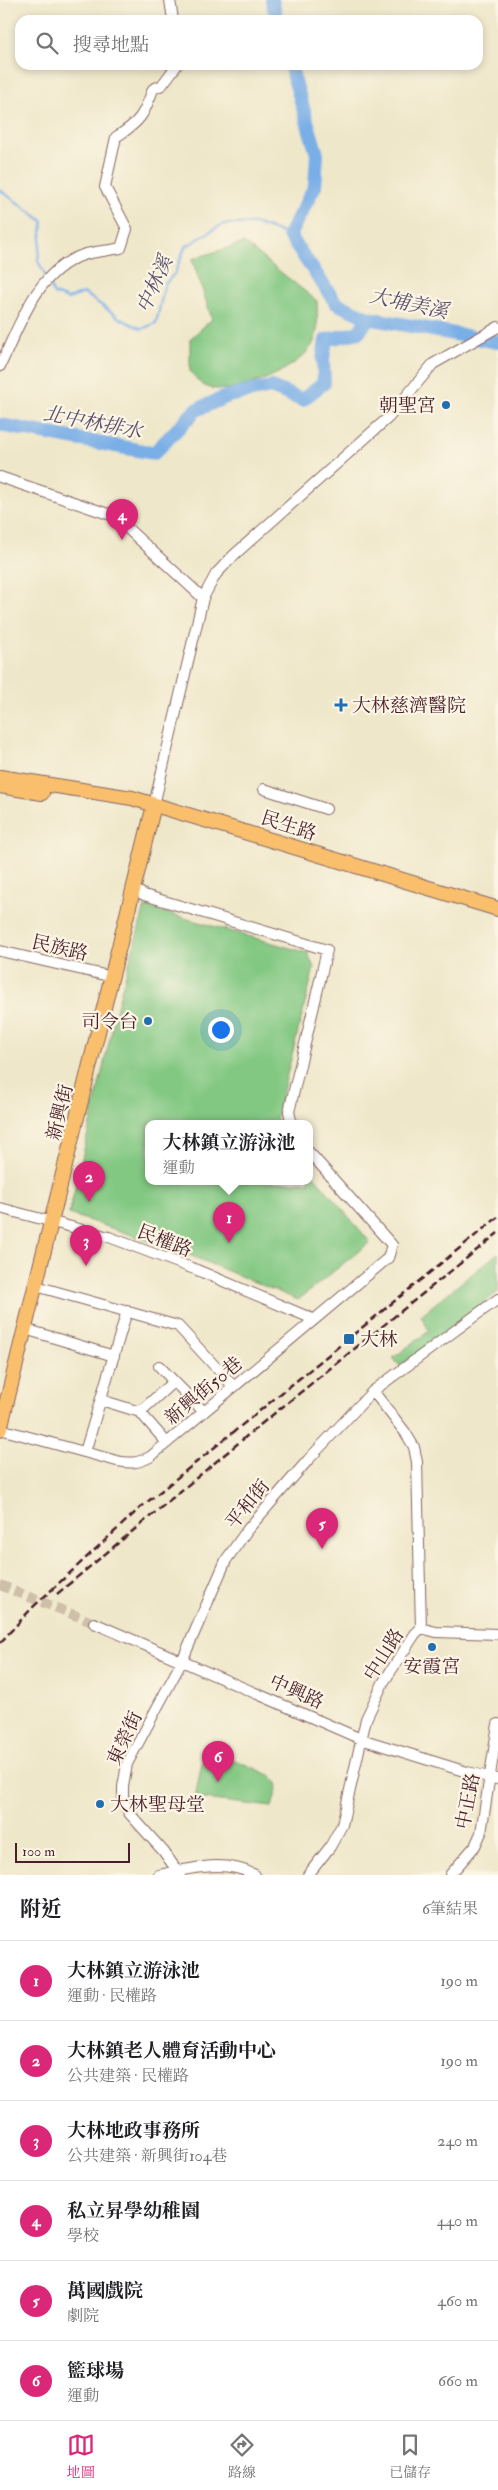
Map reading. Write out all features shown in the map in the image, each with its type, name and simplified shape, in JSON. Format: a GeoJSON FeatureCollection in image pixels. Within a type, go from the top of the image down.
{"type":"FeatureCollection","features":[{"type":"Feature","properties":{"kind":"main road","name":"民生路"},"geometry":{"type":"LineString","coordinates":[[0,776],[132,798],[498,909]]}},
{"type":"Feature","properties":{"kind":"main road","name":"民生路"},"geometry":{"type":"LineString","coordinates":[[0,786],[130,806],[154,805]]}},
{"type":"Feature","properties":{"kind":"main road","name":"新興街"},"geometry":{"type":"LineString","coordinates":[[0,1429],[154,805]]}},
{"type":"Feature","properties":{"kind":"street"},"geometry":{"type":"LineString","coordinates":[[170,0],[172,15]]}},
{"type":"Feature","properties":{"kind":"street"},"geometry":{"type":"LineString","coordinates":[[0,366],[37,291],[60,269],[82,255],[121,248],[127,229],[105,187],[116,137],[133,127],[143,116],[153,89],[162,84],[173,70]]}},
{"type":"Feature","properties":{"kind":"street"},"geometry":{"type":"LineString","coordinates":[[154,805],[202,598],[216,574],[234,555],[389,417],[433,364],[497,328]]}},
{"type":"Feature","properties":{"kind":"street"},"geometry":{"type":"LineString","coordinates":[[0,477],[114,516],[202,598]]}},
{"type":"Feature","properties":{"kind":"street"},"geometry":{"type":"LineString","coordinates":[[264,789],[326,809]]}},
{"type":"Feature","properties":{"kind":"street"},"geometry":{"type":"LineString","coordinates":[[134,889],[144,894],[327,950],[289,1112],[291,1120]]}},
{"type":"Feature","properties":{"kind":"street","name":"民族路"},"geometry":{"type":"LineString","coordinates":[[0,951],[113,976]]}},
{"type":"Feature","properties":{"kind":"street","name":"新興街50巷"},"geometry":{"type":"LineString","coordinates":[[0,1429],[130,1464],[150,1457],[388,1258],[392,1245],[313,1156]]}},
{"type":"Feature","properties":{"kind":"street","name":"民權路"},"geometry":{"type":"LineString","coordinates":[[0,1208],[109,1237],[188,1267],[313,1319]]}},
{"type":"Feature","properties":{"kind":"street"},"geometry":{"type":"LineString","coordinates":[[36,1286],[178,1326],[234,1387]]}},
{"type":"Feature","properties":{"kind":"street","name":"平和街"},"geometry":{"type":"LineString","coordinates":[[182,1661],[226,1560],[248,1529],[308,1460],[372,1391],[498,1298]]}},
{"type":"Feature","properties":{"kind":"street"},"geometry":{"type":"LineString","coordinates":[[85,1452],[127,1311]]}},
{"type":"Feature","properties":{"kind":"street"},"geometry":{"type":"LineString","coordinates":[[25,1329],[114,1356]]}},
{"type":"Feature","properties":{"kind":"street"},"geometry":{"type":"LineString","coordinates":[[159,1366],[204,1412]]}},
{"type":"Feature","properties":{"kind":"street"},"geometry":{"type":"LineString","coordinates":[[140,1412],[174,1381]]}},
{"type":"Feature","properties":{"kind":"street","name":"中山路"},"geometry":{"type":"LineString","coordinates":[[308,1875],[330,1847],[342,1824],[348,1806],[366,1719],[384,1683],[421,1628],[417,1462],[414,1447],[372,1391]]}},
{"type":"Feature","properties":{"kind":"street"},"geometry":{"type":"LineString","coordinates":[[101,1400],[140,1412],[167,1442]]}},
{"type":"Feature","properties":{"kind":"street","name":"中興路"},"geometry":{"type":"LineString","coordinates":[[94,1623],[361,1739],[494,1779]]}},
{"type":"Feature","properties":{"kind":"street"},"geometry":{"type":"LineString","coordinates":[[421,1628],[436,1632],[498,1634]]}},
{"type":"Feature","properties":{"kind":"street","name":"東榮街"},"geometry":{"type":"LineString","coordinates":[[179,1873],[129,1813],[123,1800],[122,1787],[127,1764],[182,1661]]}},
{"type":"Feature","properties":{"kind":"street","name":"中正路"},"geometry":{"type":"LineString","coordinates":[[450,1875],[475,1846],[481,1833],[494,1779],[498,1724]]}},
{"type":"Feature","properties":{"kind":"street"},"geometry":{"type":"LineString","coordinates":[[159,1875],[179,1873],[215,1865],[230,1865],[256,1875]]}},
{"type":"Feature","properties":{"kind":"green space"},"geometry":{"type":"Polygon","coordinates":[[[244,243],[317,301],[316,335],[309,350],[282,371],[247,385],[230,389],[215,389],[201,384],[190,371],[190,339],[212,319],[192,259],[244,243]]]}},
{"type":"Feature","properties":{"kind":"green space"},"geometry":{"type":"Polygon","coordinates":[[[145,907],[308,953],[314,968],[277,1120],[145,1120],[145,1185],[313,1185],[313,1175],[370,1242],[298,1300],[177,1250],[69,1214],[119,999],[145,907]]]}},
{"type":"Feature","properties":{"kind":"green space"},"geometry":{"type":"Polygon","coordinates":[[[498,1253],[498,1292],[400,1366],[393,1358],[429,1331],[421,1315],[498,1253]]]}},
{"type":"Feature","properties":{"kind":"green space"},"geometry":{"type":"Polygon","coordinates":[[[205,1747],[272,1776],[278,1785],[272,1807],[195,1798],[205,1747]]]}},
{"type":"Feature","properties":{"kind":"waterway","name":"大埔美溪"},"geometry":{"type":"LineString","coordinates":[[272,0],[276,15]]}},
{"type":"Feature","properties":{"kind":"waterway","name":"大埔美溪"},"geometry":{"type":"LineString","coordinates":[[292,70],[317,154],[315,186],[289,235],[336,303],[368,318],[498,342]]}},
{"type":"Feature","properties":{"kind":"waterway","name":"中林溪"},"geometry":{"type":"LineString","coordinates":[[0,190],[43,221],[38,261],[46,277]]}},
{"type":"Feature","properties":{"kind":"waterway","name":"中林溪"},"geometry":{"type":"LineString","coordinates":[[48,282],[54,294],[68,299],[84,293],[121,319],[142,329],[156,323],[165,284],[175,273],[185,247],[223,224],[257,224],[289,235]]}},
{"type":"Feature","properties":{"kind":"waterway","name":"北中林排水"},"geometry":{"type":"LineString","coordinates":[[0,425],[154,453],[196,410],[228,396],[271,387],[302,400],[324,383],[323,359],[326,340],[359,332],[368,318]]}},
{"type":"Feature","properties":{"kind":"tunnel"},"geometry":{"type":"LineString","coordinates":[[0,1585],[94,1623]]}},
{"type":"Feature","properties":{"kind":"railway"},"geometry":{"type":"LineString","coordinates":[[0,1643],[32,1608],[140,1508],[498,1217]]}},
{"type":"Feature","properties":{"kind":"railway"},"geometry":{"type":"LineString","coordinates":[[57,1594],[260,1425],[498,1233]]}},
{"type":"Feature","properties":{"kind":"place","name":"朝聖宮"},"geometry":{"type":"Point","coordinates":[446,405]}},
{"type":"Feature","properties":{"kind":"place","name":"私立昇學幼稚園"},"geometry":{"type":"Point","coordinates":[122,540]}},
{"type":"Feature","properties":{"kind":"place","name":"大林慈濟醫院"},"geometry":{"type":"Point","coordinates":[341,705]}},
{"type":"Feature","properties":{"kind":"place","name":"司令台"},"geometry":{"type":"Point","coordinates":[148,1021]}},
{"type":"Feature","properties":{"kind":"place","name":"大林鎮老人體育活動中心"},"geometry":{"type":"Point","coordinates":[89,1202]}},
{"type":"Feature","properties":{"kind":"place","name":"大林鎮立游泳池"},"geometry":{"type":"Point","coordinates":[229,1243]}},
{"type":"Feature","properties":{"kind":"place","name":"大林地政事務所"},"geometry":{"type":"Point","coordinates":[86,1266]}},
{"type":"Feature","properties":{"kind":"place","name":"大林"},"geometry":{"type":"Point","coordinates":[349,1339]}},
{"type":"Feature","properties":{"kind":"place","name":"萬國戲院"},"geometry":{"type":"Point","coordinates":[322,1549]}},
{"type":"Feature","properties":{"kind":"place","name":"安霞宮"},"geometry":{"type":"Point","coordinates":[432,1647]}},
{"type":"Feature","properties":{"kind":"place","name":"籃球場"},"geometry":{"type":"Point","coordinates":[218,1782]}},
{"type":"Feature","properties":{"kind":"place","name":"大林聖母堂"},"geometry":{"type":"Point","coordinates":[100,1804]}}]}
